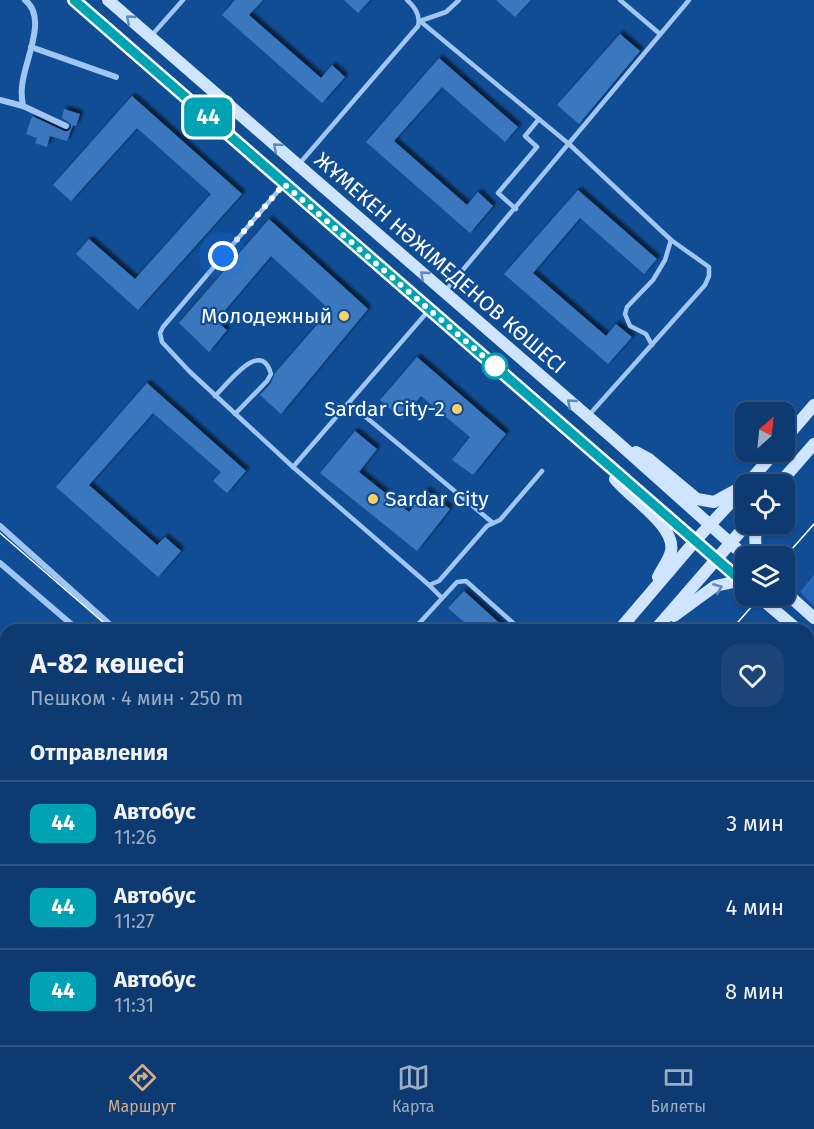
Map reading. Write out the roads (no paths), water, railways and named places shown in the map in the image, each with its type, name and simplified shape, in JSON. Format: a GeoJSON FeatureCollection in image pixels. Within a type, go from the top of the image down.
{"type":"FeatureCollection","features":[{"type":"Feature","properties":{"kind":"main road","name":"ЖҰМЕКЕН НӘЖІМЕДЕНОВ КӨШЕСІ"},"geometry":{"type":"LineString","coordinates":[[74,0],[735,576]]}},
{"type":"Feature","properties":{"kind":"main road","name":"ЖҰМЕКЕН НӘЖІМЕДЕНОВ КӨШЕСІ"},"geometry":{"type":"LineString","coordinates":[[108,0],[735,546]]}},
{"type":"Feature","properties":{"kind":"main road"},"geometry":{"type":"LineString","coordinates":[[429,309],[445,292]]}},
{"type":"Feature","properties":{"kind":"main road"},"geometry":{"type":"LineString","coordinates":[[795,427],[814,405]]}},
{"type":"Feature","properties":{"kind":"main road"},"geometry":{"type":"LineString","coordinates":[[615,440],[649,459],[696,500],[714,502],[735,491]]}},
{"type":"Feature","properties":{"kind":"main road"},"geometry":{"type":"LineString","coordinates":[[788,474],[814,444]]}},
{"type":"Feature","properties":{"kind":"main road"},"geometry":{"type":"LineString","coordinates":[[600,459],[625,491],[661,523],[670,535],[671,551],[652,591]]}},
{"type":"Feature","properties":{"kind":"main road"},"geometry":{"type":"LineString","coordinates":[[756,474],[766,462]]}},
{"type":"Feature","properties":{"kind":"main road"},"geometry":{"type":"LineString","coordinates":[[624,624],[735,497]]}},
{"type":"Feature","properties":{"kind":"main road"},"geometry":{"type":"LineString","coordinates":[[661,624],[739,534]]}},
{"type":"Feature","properties":{"kind":"main road"},"geometry":{"type":"LineString","coordinates":[[664,624],[715,586],[735,582]]}},
{"type":"Feature","properties":{"kind":"main road"},"geometry":{"type":"LineString","coordinates":[[795,600],[814,618]]}},
{"type":"Feature","properties":{"kind":"main road"},"geometry":{"type":"LineString","coordinates":[[770,606],[791,624]]}},
{"type":"Feature","properties":{"kind":"street"},"geometry":{"type":"LineString","coordinates":[[23,106],[22,86],[32,47],[36,16],[28,2],[24,0]]}},
{"type":"Feature","properties":{"kind":"street"},"geometry":{"type":"LineString","coordinates":[[32,47],[116,77]]}},
{"type":"Feature","properties":{"kind":"street"},"geometry":{"type":"LineString","coordinates":[[0,100],[23,106],[66,126]]}},
{"type":"Feature","properties":{"kind":"street"},"geometry":{"type":"LineString","coordinates":[[0,526],[109,624]]}},
{"type":"Feature","properties":{"kind":"street"},"geometry":{"type":"LineString","coordinates":[[0,563],[71,624]]}},
{"type":"Feature","properties":{"kind":"lane"},"geometry":{"type":"LineString","coordinates":[[150,37],[183,0]]}},
{"type":"Feature","properties":{"kind":"lane"},"geometry":{"type":"LineString","coordinates":[[406,0],[414,6],[420,21],[569,144],[671,240],[709,267],[709,276],[705,285],[588,417]]}},
{"type":"Feature","properties":{"kind":"lane"},"geometry":{"type":"LineString","coordinates":[[298,165],[420,21],[446,12],[459,0]]}},
{"type":"Feature","properties":{"kind":"lane"},"geometry":{"type":"LineString","coordinates":[[620,0],[660,34]]}},
{"type":"Feature","properties":{"kind":"lane"},"geometry":{"type":"LineString","coordinates":[[445,292],[689,0]]}},
{"type":"Feature","properties":{"kind":"lane"},"geometry":{"type":"LineString","coordinates":[[516,209],[498,193],[537,147],[525,136],[539,119]]}},
{"type":"Feature","properties":{"kind":"lane"},"geometry":{"type":"LineString","coordinates":[[284,184],[163,327],[160,333],[162,342],[215,396],[442,598]]}},
{"type":"Feature","properties":{"kind":"lane"},"geometry":{"type":"LineString","coordinates":[[652,345],[646,334],[630,326],[625,314],[627,307],[653,280],[665,260],[671,240]]}},
{"type":"Feature","properties":{"kind":"lane"},"geometry":{"type":"LineString","coordinates":[[293,467],[429,309]]}},
{"type":"Feature","properties":{"kind":"lane"},"geometry":{"type":"LineString","coordinates":[[215,396],[247,364],[254,360],[266,363],[271,374],[267,381],[235,414]]}},
{"type":"Feature","properties":{"kind":"lane"},"geometry":{"type":"LineString","coordinates":[[349,403],[493,523]]}},
{"type":"Feature","properties":{"kind":"lane"},"geometry":{"type":"LineString","coordinates":[[429,585],[439,581],[487,526],[500,520],[542,471]]}},
{"type":"Feature","properties":{"kind":"lane"},"geometry":{"type":"LineString","coordinates":[[418,624],[457,582],[466,581],[514,624]]}},
{"type":"Feature","properties":{"kind":"tram line"},"geometry":{"type":"LineString","coordinates":[[795,546],[814,524]]}},
{"type":"Feature","properties":{"kind":"tram line"},"geometry":{"type":"LineString","coordinates":[[0,533],[105,624]]}},
{"type":"Feature","properties":{"kind":"tram line"},"geometry":{"type":"LineString","coordinates":[[736,624],[752,606]]}},
{"type":"Feature","properties":{"kind":"place","name":"Молодежный"},"geometry":{"type":"Point","coordinates":[344,316]}},
{"type":"Feature","properties":{"kind":"place","name":"Sardar City-2"},"geometry":{"type":"Point","coordinates":[457,409]}},
{"type":"Feature","properties":{"kind":"place","name":"Sardar City"},"geometry":{"type":"Point","coordinates":[373,499]}}]}
